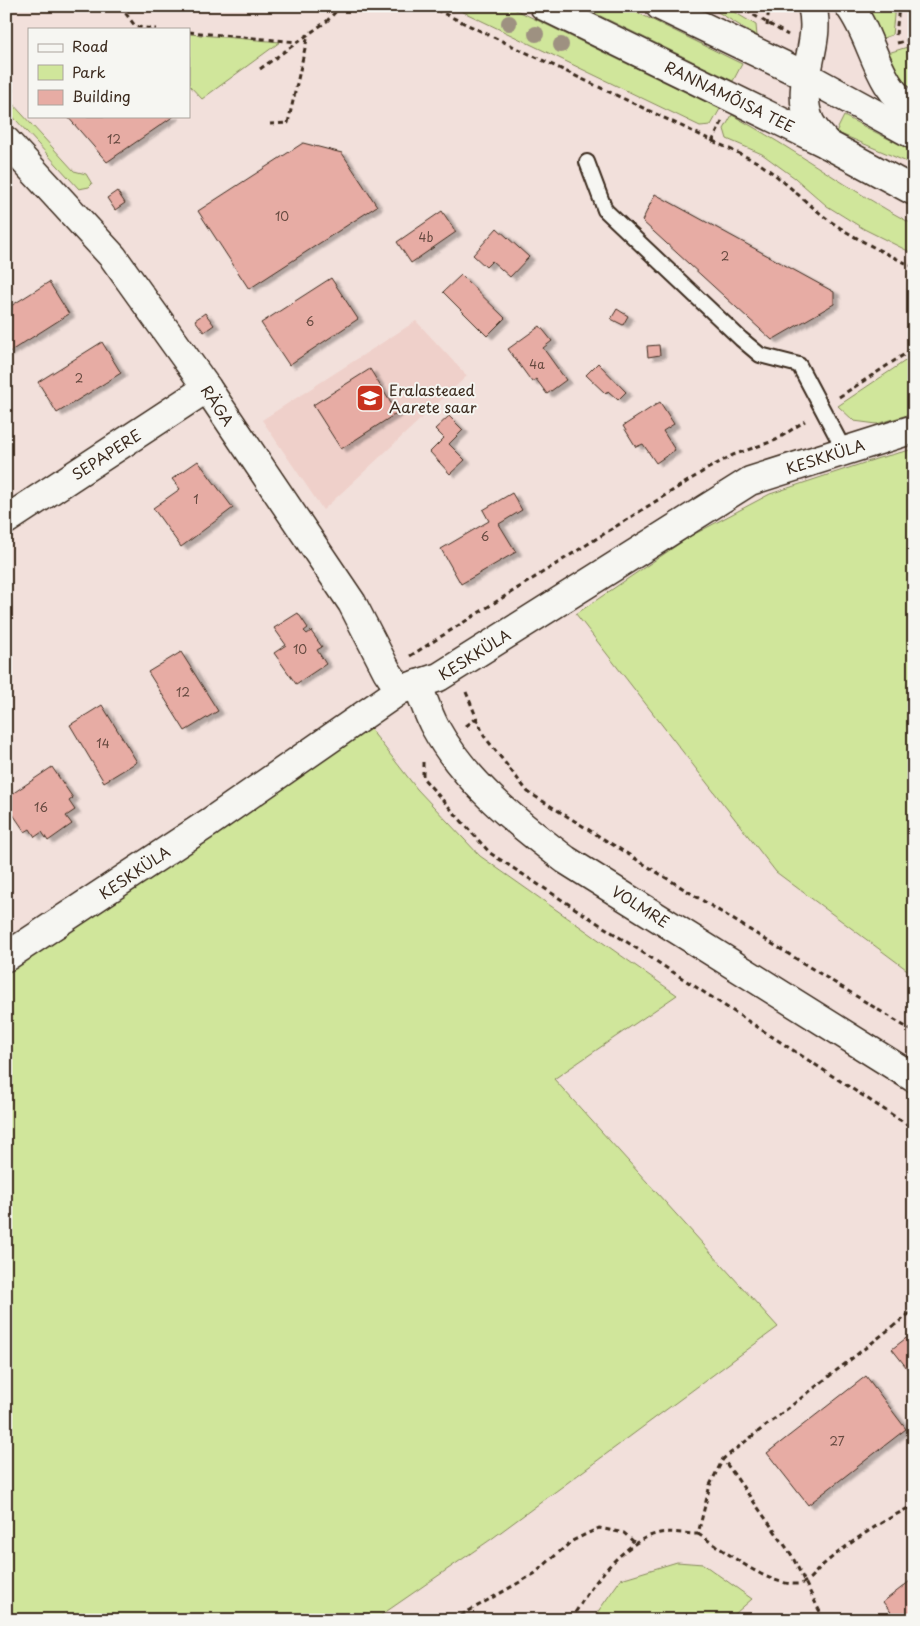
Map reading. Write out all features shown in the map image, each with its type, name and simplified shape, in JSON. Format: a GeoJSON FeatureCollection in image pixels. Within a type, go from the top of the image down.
{"type":"FeatureCollection","features":[{"type":"Feature","properties":{"kind":"street","name":"RANNAMÕISA TEE"},"geometry":{"type":"LineString","coordinates":[[544,6],[827,144],[914,192]]}},
{"type":"Feature","properties":{"kind":"street"},"geometry":{"type":"LineString","coordinates":[[660,6],[806,76],[914,135]]}},
{"type":"Feature","properties":{"kind":"street"},"geometry":{"type":"LineString","coordinates":[[812,6],[816,30],[803,99],[810,123],[827,144]]}},
{"type":"Feature","properties":{"kind":"street"},"geometry":{"type":"LineString","coordinates":[[849,6],[883,76],[894,91],[914,110]]}},
{"type":"Feature","properties":{"kind":"street","name":"RÄGA"},"geometry":{"type":"LineString","coordinates":[[6,141],[113,257],[207,388],[352,603],[401,682]]}},
{"type":"Feature","properties":{"kind":"street","name":"SEPAPERE"},"geometry":{"type":"LineString","coordinates":[[6,520],[207,388]]}},
{"type":"Feature","properties":{"kind":"street","name":"KESKKÜLA"},"geometry":{"type":"LineString","coordinates":[[6,956],[210,822],[401,682],[438,677],[451,670],[750,480],[914,429]]}},
{"type":"Feature","properties":{"kind":"street","name":"VOLMRE"},"geometry":{"type":"LineString","coordinates":[[401,682],[467,772],[516,822],[566,860],[914,1078]]}},
{"type":"Feature","properties":{"kind":"lane"},"geometry":{"type":"LineString","coordinates":[[587,162],[605,210],[747,344],[760,354],[798,365],[844,450]]}},
{"type":"Feature","properties":{"kind":"path"},"geometry":{"type":"LineString","coordinates":[[120,6],[136,27],[146,28]]}},
{"type":"Feature","properties":{"kind":"path"},"geometry":{"type":"LineString","coordinates":[[260,69],[338,12],[341,6]]}},
{"type":"Feature","properties":{"kind":"path"},"geometry":{"type":"LineString","coordinates":[[428,6],[755,161],[777,175],[822,215],[883,252],[914,267]]}},
{"type":"Feature","properties":{"kind":"path"},"geometry":{"type":"LineString","coordinates":[[738,6],[768,24],[769,6]]}},
{"type":"Feature","properties":{"kind":"path"},"geometry":{"type":"LineString","coordinates":[[894,44],[899,6]]}},
{"type":"Feature","properties":{"kind":"path"},"geometry":{"type":"LineString","coordinates":[[190,32],[297,42]]}},
{"type":"Feature","properties":{"kind":"path"},"geometry":{"type":"LineString","coordinates":[[270,124],[288,123],[308,35]]}},
{"type":"Feature","properties":{"kind":"path"},"geometry":{"type":"LineString","coordinates":[[401,682],[433,641],[707,469],[734,455],[776,440],[914,348]]}},
{"type":"Feature","properties":{"kind":"path"},"geometry":{"type":"LineString","coordinates":[[433,641],[466,692],[484,736],[528,792],[914,1032]]}},
{"type":"Feature","properties":{"kind":"path"},"geometry":{"type":"LineString","coordinates":[[698,1534],[710,1485],[723,1459],[914,1310]]}},
{"type":"Feature","properties":{"kind":"path"},"geometry":{"type":"LineString","coordinates":[[723,1459],[792,1554],[824,1620]]}},
{"type":"Feature","properties":{"kind":"path"},"geometry":{"type":"LineString","coordinates":[[571,1620],[607,1568],[635,1543],[660,1533],[698,1534],[746,1566],[779,1582],[796,1584],[805,1583],[818,1568],[856,1537],[914,1505]]}},
{"type":"Feature","properties":{"kind":"path"},"geometry":{"type":"LineString","coordinates":[[453,1620],[534,1574],[572,1541],[599,1528],[624,1533],[635,1543]]}},
{"type":"Feature","properties":{"kind":"shaded area","name":"Eralasteaed Aarete saar"},"geometry":{"type":"Polygon","coordinates":[[[416,321],[467,376],[323,510],[262,420],[416,321]]]}},
{"type":"Feature","properties":{"kind":"green space"},"geometry":{"type":"Polygon","coordinates":[[[451,6],[508,6],[720,109],[711,125],[700,126],[451,6]]]}},
{"type":"Feature","properties":{"kind":"green space"},"geometry":{"type":"Polygon","coordinates":[[[580,6],[624,6],[742,64],[733,81],[580,6]]]}},
{"type":"Feature","properties":{"kind":"green space"},"geometry":{"type":"Polygon","coordinates":[[[708,6],[724,6],[756,25],[757,36],[708,6]]]}},
{"type":"Feature","properties":{"kind":"green space"},"geometry":{"type":"Polygon","coordinates":[[[865,6],[895,6],[892,35],[880,39],[865,6]]]}},
{"type":"Feature","properties":{"kind":"green space"},"geometry":{"type":"Polygon","coordinates":[[[190,34],[280,42],[202,99],[190,86],[190,34]]]}},
{"type":"Feature","properties":{"kind":"green space"},"geometry":{"type":"Polygon","coordinates":[[[914,45],[914,95],[897,76],[888,53],[914,45]]]}},
{"type":"Feature","properties":{"kind":"green space"},"geometry":{"type":"Polygon","coordinates":[[[8,86],[13,89],[11,102],[74,171],[86,174],[92,184],[89,187],[79,189],[6,109],[6,87],[8,86]]]}},
{"type":"Feature","properties":{"kind":"green space"},"geometry":{"type":"Polygon","coordinates":[[[732,115],[914,225],[914,254],[864,229],[827,206],[795,178],[762,154],[727,139],[724,129],[732,115]]]}},
{"type":"Feature","properties":{"kind":"green space"},"geometry":{"type":"Polygon","coordinates":[[[844,116],[914,152],[914,165],[836,132],[844,116]]]}},
{"type":"Feature","properties":{"kind":"green space"},"geometry":{"type":"Polygon","coordinates":[[[914,355],[914,413],[877,424],[854,421],[838,406],[914,355]]]}},
{"type":"Feature","properties":{"kind":"green space"},"geometry":{"type":"Polygon","coordinates":[[[914,449],[914,975],[776,872],[576,614],[689,537],[770,494],[879,458],[914,449]]]}},
{"type":"Feature","properties":{"kind":"green space"},"geometry":{"type":"Polygon","coordinates":[[[368,726],[417,789],[480,856],[677,995],[554,1079],[778,1327],[490,1540],[374,1620],[6,1620],[6,971],[125,893],[368,726]]]}},
{"type":"Feature","properties":{"kind":"green space"},"geometry":{"type":"Polygon","coordinates":[[[677,1562],[703,1564],[752,1599],[728,1620],[592,1620],[621,1579],[677,1562]]]}},
{"type":"Feature","properties":{"kind":"building"},"geometry":{"type":"Polygon","coordinates":[[[69,118],[171,118],[107,162],[69,118]]]}},
{"type":"Feature","properties":{"kind":"building"},"geometry":{"type":"Polygon","coordinates":[[[303,143],[342,153],[377,206],[249,289],[198,211],[303,143]]]}},
{"type":"Feature","properties":{"kind":"building"},"geometry":{"type":"Polygon","coordinates":[[[117,191],[125,203],[115,210],[107,198],[117,191]]]}},
{"type":"Feature","properties":{"kind":"building"},"geometry":{"type":"Polygon","coordinates":[[[655,194],[834,292],[834,304],[772,340],[642,221],[655,194]]]}},
{"type":"Feature","properties":{"kind":"building"},"geometry":{"type":"Polygon","coordinates":[[[442,211],[456,232],[411,263],[397,242],[442,211]]]}},
{"type":"Feature","properties":{"kind":"building"},"geometry":{"type":"Polygon","coordinates":[[[497,228],[529,257],[510,277],[492,261],[486,267],[473,255],[497,228]]]}},
{"type":"Feature","properties":{"kind":"building"},"geometry":{"type":"Polygon","coordinates":[[[461,275],[505,318],[487,336],[443,292],[461,275]]]}},
{"type":"Feature","properties":{"kind":"building"},"geometry":{"type":"Polygon","coordinates":[[[331,278],[358,319],[289,365],[261,323],[331,278]]]}},
{"type":"Feature","properties":{"kind":"building"},"geometry":{"type":"Polygon","coordinates":[[[49,282],[69,314],[6,354],[6,309],[49,282]]]}},
{"type":"Feature","properties":{"kind":"building"},"geometry":{"type":"Polygon","coordinates":[[[617,309],[628,316],[623,325],[611,319],[617,309]]]}},
{"type":"Feature","properties":{"kind":"building"},"geometry":{"type":"Polygon","coordinates":[[[205,313],[214,325],[204,332],[195,320],[205,313]]]}},
{"type":"Feature","properties":{"kind":"building"},"geometry":{"type":"Polygon","coordinates":[[[540,326],[552,341],[543,348],[566,380],[547,394],[536,379],[532,382],[508,349],[540,326]]]}},
{"type":"Feature","properties":{"kind":"building"},"geometry":{"type":"Polygon","coordinates":[[[102,342],[121,373],[57,413],[38,382],[102,342]]]}},
{"type":"Feature","properties":{"kind":"building"},"geometry":{"type":"Polygon","coordinates":[[[659,345],[660,355],[648,357],[647,346],[659,345]]]}},
{"type":"Feature","properties":{"kind":"building"},"geometry":{"type":"Polygon","coordinates":[[[598,363],[626,392],[618,400],[608,391],[606,394],[586,375],[598,363]]]}},
{"type":"Feature","properties":{"kind":"building"},"geometry":{"type":"Polygon","coordinates":[[[370,369],[397,413],[341,449],[313,405],[370,369]]]}},
{"type":"Feature","properties":{"kind":"building"},"geometry":{"type":"Polygon","coordinates":[[[660,402],[674,424],[663,431],[675,450],[656,463],[643,444],[636,447],[623,426],[660,402]]]}},
{"type":"Feature","properties":{"kind":"building"},"geometry":{"type":"Polygon","coordinates":[[[449,416],[463,430],[449,444],[465,460],[450,474],[430,452],[444,438],[435,429],[449,416]]]}},
{"type":"Feature","properties":{"kind":"building"},"geometry":{"type":"Polygon","coordinates":[[[198,461],[233,508],[181,547],[153,508],[180,489],[172,479],[198,461]]]}},
{"type":"Feature","properties":{"kind":"building"},"geometry":{"type":"Polygon","coordinates":[[[512,493],[522,510],[499,524],[516,552],[461,584],[441,549],[489,521],[483,510],[512,493]]]}},
{"type":"Feature","properties":{"kind":"building"},"geometry":{"type":"Polygon","coordinates":[[[298,613],[308,628],[304,631],[307,634],[311,631],[322,647],[317,650],[326,664],[296,684],[274,653],[286,645],[274,628],[298,613]]]}},
{"type":"Feature","properties":{"kind":"building"},"geometry":{"type":"Polygon","coordinates":[[[181,652],[218,711],[185,731],[148,672],[181,652]]]}},
{"type":"Feature","properties":{"kind":"building"},"geometry":{"type":"Polygon","coordinates":[[[102,705],[137,762],[104,782],[70,725],[102,705]]]}},
{"type":"Feature","properties":{"kind":"building"},"geometry":{"type":"Polygon","coordinates":[[[52,767],[73,798],[69,801],[75,810],[66,816],[72,824],[48,841],[42,832],[35,837],[30,829],[25,832],[6,804],[6,798],[52,767]]]}},
{"type":"Feature","properties":{"kind":"building"},"geometry":{"type":"Polygon","coordinates":[[[914,1332],[914,1377],[892,1349],[914,1332]]]}},
{"type":"Feature","properties":{"kind":"building"},"geometry":{"type":"Polygon","coordinates":[[[866,1376],[906,1429],[808,1505],[767,1453],[866,1376]]]}},
{"type":"Feature","properties":{"kind":"building"},"geometry":{"type":"Polygon","coordinates":[[[914,1578],[914,1620],[897,1620],[883,1602],[914,1578]]]}},
{"type":"Feature","properties":{"kind":"place","name":"Eralasteaed Aarete saar"},"geometry":{"type":"Point","coordinates":[370,398]}}]}
